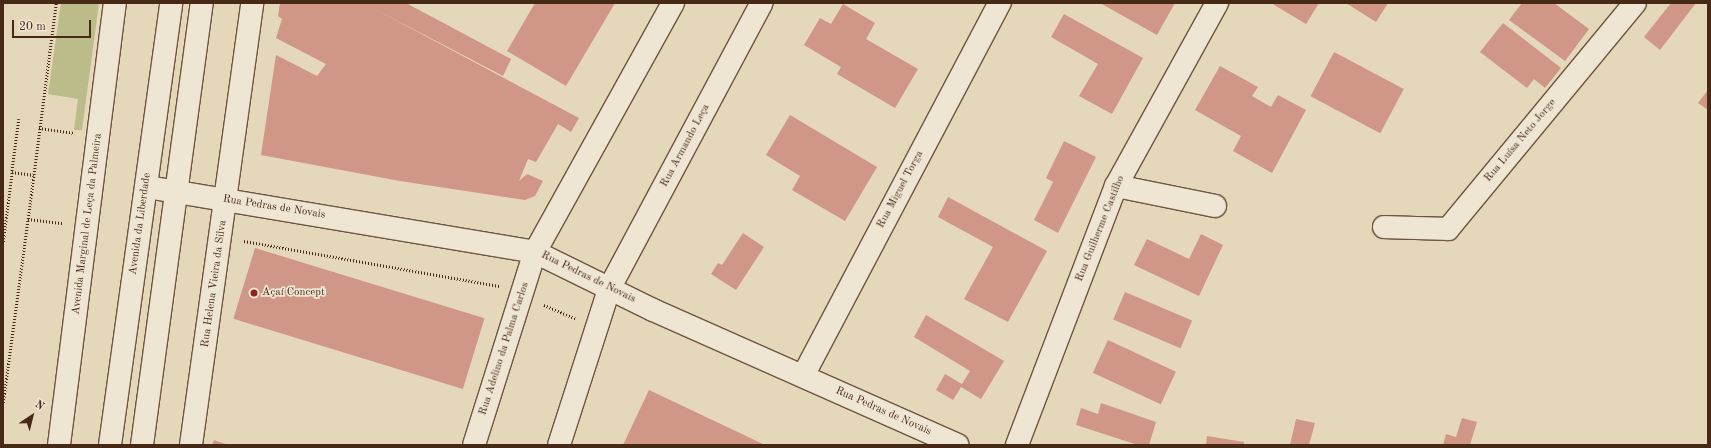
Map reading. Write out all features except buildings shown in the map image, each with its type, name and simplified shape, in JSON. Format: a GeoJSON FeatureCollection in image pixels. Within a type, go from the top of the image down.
{"type":"FeatureCollection","features":[{"type":"Feature","properties":{"kind":"street","name":"Avenida Marginal de Leça da Palmeira"},"geometry":{"type":"LineString","coordinates":[[59,445],[88,227],[115,3]]}},
{"type":"Feature","properties":{"kind":"street","name":"Avenida da Liberdade"},"geometry":{"type":"LineString","coordinates":[[110,445],[171,3]]}},
{"type":"Feature","properties":{"kind":"street"},"geometry":{"type":"LineString","coordinates":[[142,445],[202,3]]}},
{"type":"Feature","properties":{"kind":"street","name":"Rua Helena Vieira da Silva"},"geometry":{"type":"LineString","coordinates":[[191,445],[227,200],[252,3]]}},
{"type":"Feature","properties":{"kind":"street"},"geometry":{"type":"LineString","coordinates":[[536,252],[673,3]]}},
{"type":"Feature","properties":{"kind":"street","name":"Rua Armando Leça"},"geometry":{"type":"LineString","coordinates":[[609,289],[762,3]]}},
{"type":"Feature","properties":{"kind":"street","name":"Rua Miguel Torga"},"geometry":{"type":"LineString","coordinates":[[803,376],[1000,3]]}},
{"type":"Feature","properties":{"kind":"street","name":"Rua Guilherme Castilho"},"geometry":{"type":"LineString","coordinates":[[1017,445],[1116,186],[1217,3]]}},
{"type":"Feature","properties":{"kind":"street","name":"Rua Luísa Neto Jorge"},"geometry":{"type":"LineString","coordinates":[[1384,226],[1448,228],[1635,3]]}},
{"type":"Feature","properties":{"kind":"street"},"geometry":{"type":"LineString","coordinates":[[1116,186],[1215,206]]}},
{"type":"Feature","properties":{"kind":"street","name":"Rua Pedras de Novais"},"geometry":{"type":"LineString","coordinates":[[146,187],[536,252],[609,289],[958,445]]}},
{"type":"Feature","properties":{"kind":"street","name":"Rua Adelino da Palma Carlos"},"geometry":{"type":"LineString","coordinates":[[474,445],[536,252]]}},
{"type":"Feature","properties":{"kind":"street"},"geometry":{"type":"LineString","coordinates":[[559,445],[609,289]]}},
{"type":"Feature","properties":{"kind":"path"},"geometry":{"type":"LineString","coordinates":[[3,403],[56,3]]}},
{"type":"Feature","properties":{"kind":"path"},"geometry":{"type":"LineString","coordinates":[[3,242],[19,119]]}},
{"type":"Feature","properties":{"kind":"path"},"geometry":{"type":"LineString","coordinates":[[39,128],[99,137]]}},
{"type":"Feature","properties":{"kind":"path"},"geometry":{"type":"LineString","coordinates":[[12,172],[34,175]]}},
{"type":"Feature","properties":{"kind":"path"},"geometry":{"type":"LineString","coordinates":[[28,218],[88,227]]}},
{"type":"Feature","properties":{"kind":"path"},"geometry":{"type":"LineString","coordinates":[[244,241],[498,286],[597,327]]}},
{"type":"Feature","properties":{"kind":"green space"},"geometry":{"type":"Polygon","coordinates":[[[61,3],[99,3],[82,130],[74,130],[78,99],[48,94],[61,3]]]}},
{"type":"Feature","properties":{"kind":"place","name":"Açaí Concept"},"geometry":{"type":"Point","coordinates":[254,293]}}]}
